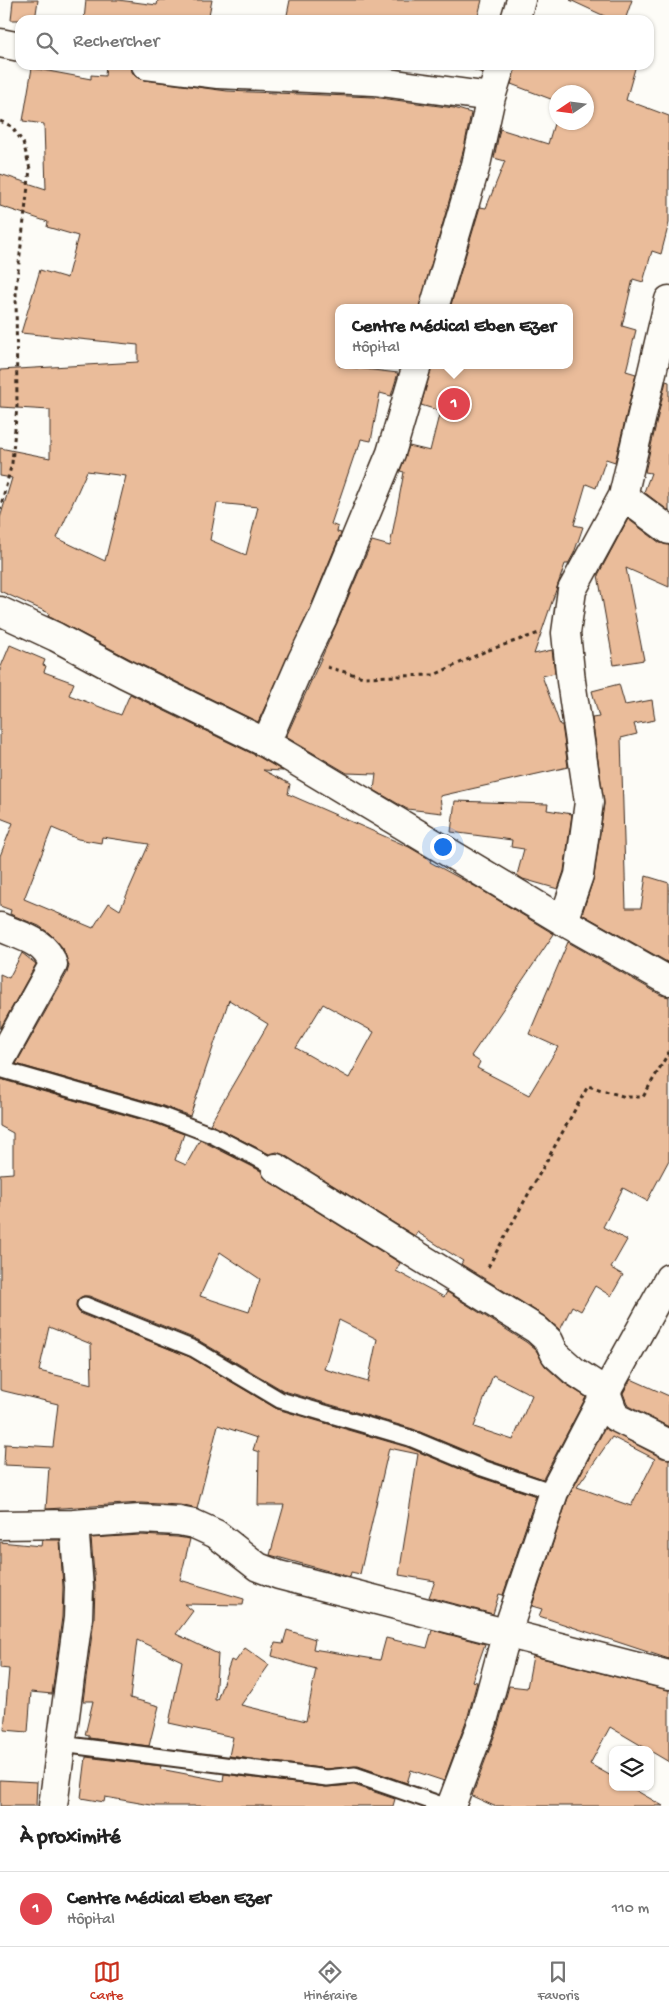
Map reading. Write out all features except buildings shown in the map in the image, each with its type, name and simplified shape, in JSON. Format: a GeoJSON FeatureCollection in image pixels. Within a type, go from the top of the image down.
{"type":"FeatureCollection","features":[{"type":"Feature","properties":{"kind":"street"},"geometry":{"type":"LineString","coordinates":[[516,15],[521,0]]}},
{"type":"Feature","properties":{"kind":"street"},"geometry":{"type":"LineString","coordinates":[[0,43],[15,46]]}},
{"type":"Feature","properties":{"kind":"street"},"geometry":{"type":"LineString","coordinates":[[186,70],[218,74],[374,81],[491,97]]}},
{"type":"Feature","properties":{"kind":"street"},"geometry":{"type":"LineString","coordinates":[[435,304],[476,165],[491,97],[499,70]]}},
{"type":"Feature","properties":{"kind":"street"},"geometry":{"type":"LineString","coordinates":[[562,921],[579,875],[589,802],[571,681],[566,633],[572,590],[623,496],[669,300]]}},
{"type":"Feature","properties":{"kind":"street"},"geometry":{"type":"LineString","coordinates":[[266,743],[302,660],[324,617],[391,453],[416,369]]}},
{"type":"Feature","properties":{"kind":"street"},"geometry":{"type":"LineString","coordinates":[[623,496],[669,530]]}},
{"type":"Feature","properties":{"kind":"street"},"geometry":{"type":"LineString","coordinates":[[0,612],[56,637],[125,674],[266,743],[562,921],[669,981]]}},
{"type":"Feature","properties":{"kind":"street"},"geometry":{"type":"LineString","coordinates":[[0,927],[42,945],[51,956],[53,965],[0,1061]]}},
{"type":"Feature","properties":{"kind":"street"},"geometry":{"type":"LineString","coordinates":[[276,1168],[543,1335],[555,1354],[574,1371],[606,1392],[615,1417],[669,1444]]}},
{"type":"Feature","properties":{"kind":"street"},"geometry":{"type":"LineString","coordinates":[[451,1806],[483,1721],[507,1632],[554,1492],[606,1392],[669,1278]]}},
{"type":"Feature","properties":{"kind":"street"},"geometry":{"type":"LineString","coordinates":[[0,1525],[74,1524],[140,1519],[179,1521],[194,1524],[216,1534],[258,1567],[279,1575],[669,1675]]}},
{"type":"Feature","properties":{"kind":"street"},"geometry":{"type":"LineString","coordinates":[[53,1806],[78,1618],[74,1524]]}},
{"type":"Feature","properties":{"kind":"lane"},"geometry":{"type":"LineString","coordinates":[[0,1069],[160,1115],[212,1135],[276,1168]]}},
{"type":"Feature","properties":{"kind":"lane"},"geometry":{"type":"LineString","coordinates":[[85,1305],[194,1349],[280,1400],[410,1438],[482,1468],[554,1492]]}},
{"type":"Feature","properties":{"kind":"lane"},"geometry":{"type":"LineString","coordinates":[[61,1744],[326,1778],[354,1775],[446,1806]]}},
{"type":"Feature","properties":{"kind":"path"},"geometry":{"type":"LineString","coordinates":[[0,121],[11,126],[23,142],[30,170],[16,288],[17,406],[12,463],[0,509]]}},
{"type":"Feature","properties":{"kind":"path"},"geometry":{"type":"LineString","coordinates":[[302,660],[363,677],[434,675],[486,651],[549,630],[566,633]]}},
{"type":"Feature","properties":{"kind":"path"},"geometry":{"type":"LineString","coordinates":[[474,1292],[588,1086],[626,1097],[642,1096],[669,1052]]}},
{"type":"Feature","properties":{"kind":"place","name":"Centre Médical Eben Ezer"},"geometry":{"type":"Point","coordinates":[454,404]}}]}
